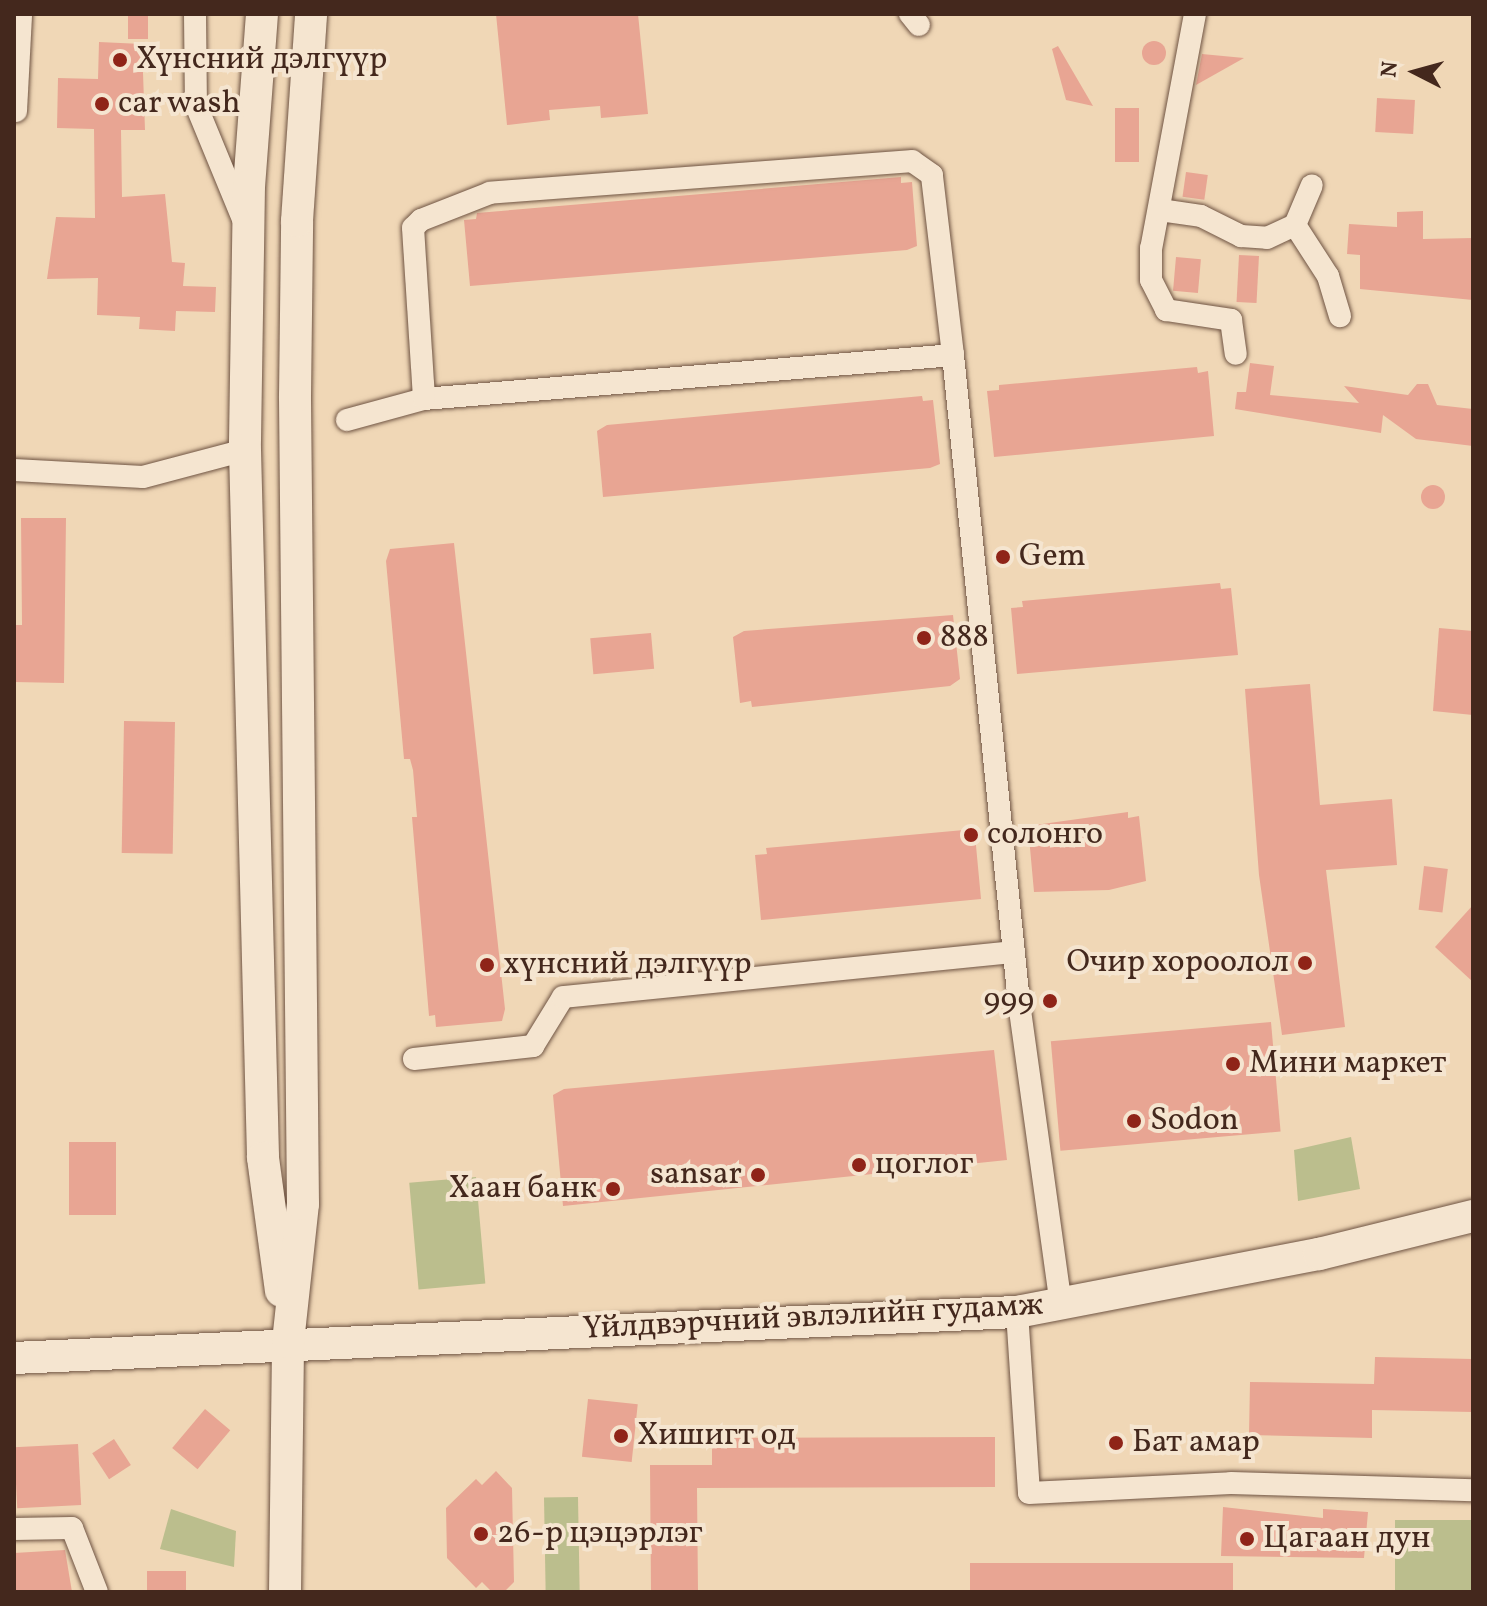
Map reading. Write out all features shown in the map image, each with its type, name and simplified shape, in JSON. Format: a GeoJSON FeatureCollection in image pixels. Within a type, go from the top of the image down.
{"type":"FeatureCollection","features":[{"type":"Feature","properties":{"kind":"main road"},"geometry":{"type":"LineString","coordinates":[[262,14],[248,231],[245,450],[263,1158],[288,1342]]}},
{"type":"Feature","properties":{"kind":"main road"},"geometry":{"type":"LineString","coordinates":[[285,1592],[288,1342],[303,1204],[295,791],[296,364],[311,14]]}},
{"type":"Feature","properties":{"kind":"main road","name":"Үйлдвэрчний эвлэлийн гудамж"},"geometry":{"type":"LineString","coordinates":[[14,1358],[288,1342],[1017,1312],[1473,1216]]}},
{"type":"Feature","properties":{"kind":"street"},"geometry":{"type":"LineString","coordinates":[[16,111],[21,14]]}},
{"type":"Feature","properties":{"kind":"street"},"geometry":{"type":"LineString","coordinates":[[195,14],[196,105],[248,231]]}},
{"type":"Feature","properties":{"kind":"street"},"geometry":{"type":"LineString","coordinates":[[1195,14],[1160,210],[1151,280],[1166,310],[1231,320],[1236,354]]}},
{"type":"Feature","properties":{"kind":"street"},"geometry":{"type":"LineString","coordinates":[[424,399],[413,228],[490,193],[912,161],[932,175],[1014,952],[1061,1305]]}},
{"type":"Feature","properties":{"kind":"street"},"geometry":{"type":"LineString","coordinates":[[1160,210],[1201,216],[1241,236],[1267,238],[1295,225],[1312,185]]}},
{"type":"Feature","properties":{"kind":"street"},"geometry":{"type":"LineString","coordinates":[[1295,225],[1328,276],[1340,316]]}},
{"type":"Feature","properties":{"kind":"street"},"geometry":{"type":"LineString","coordinates":[[347,420],[424,399],[953,355]]}},
{"type":"Feature","properties":{"kind":"street"},"geometry":{"type":"LineString","coordinates":[[14,470],[143,477],[245,450]]}},
{"type":"Feature","properties":{"kind":"street"},"geometry":{"type":"LineString","coordinates":[[414,1059],[533,1046],[563,997],[1014,952]]}},
{"type":"Feature","properties":{"kind":"street"},"geometry":{"type":"LineString","coordinates":[[1017,1312],[1029,1493],[1231,1483],[1473,1490]]}},
{"type":"Feature","properties":{"kind":"street"},"geometry":{"type":"LineString","coordinates":[[14,1529],[72,1528],[97,1592]]}},
{"type":"Feature","properties":{"kind":"green space"},"geometry":{"type":"Polygon","coordinates":[[[1351,1137],[1360,1189],[1298,1201],[1294,1150],[1351,1137]]]}},
{"type":"Feature","properties":{"kind":"green space"},"geometry":{"type":"Polygon","coordinates":[[[476,1177],[485,1284],[419,1289],[409,1183],[476,1177]]]}},
{"type":"Feature","properties":{"kind":"green space"},"geometry":{"type":"Polygon","coordinates":[[[578,1497],[580,1592],[546,1592],[544,1498],[578,1497]]]}},
{"type":"Feature","properties":{"kind":"green space"},"geometry":{"type":"Polygon","coordinates":[[[171,1509],[236,1531],[234,1567],[160,1549],[171,1509]]]}},
{"type":"Feature","properties":{"kind":"green space"},"geometry":{"type":"Polygon","coordinates":[[[1395,1520],[1473,1520],[1473,1592],[1395,1592],[1395,1520]]]}},
{"type":"Feature","properties":{"kind":"building"},"geometry":{"type":"Polygon","coordinates":[[[128,14],[148,14],[148,39],[128,39],[128,14]]]}},
{"type":"Feature","properties":{"kind":"building"},"geometry":{"type":"Polygon","coordinates":[[[496,14],[638,14],[648,114],[601,118],[600,106],[549,110],[550,120],[507,125],[496,14]]]}},
{"type":"Feature","properties":{"kind":"building"},"geometry":{"type":"Polygon","coordinates":[[[1154,41],[1163,44],[1166,53],[1163,62],[1154,65],[1145,62],[1142,53],[1145,44],[1154,41]]]}},
{"type":"Feature","properties":{"kind":"building"},"geometry":{"type":"Polygon","coordinates":[[[99,42],[142,44],[145,130],[121,130],[122,197],[165,194],[172,262],[185,263],[183,286],[216,287],[215,312],[176,311],[175,331],[139,329],[140,317],[97,315],[98,278],[47,279],[56,217],[95,218],[94,129],[57,128],[58,78],[98,79],[99,42]]]}},
{"type":"Feature","properties":{"kind":"building"},"geometry":{"type":"Polygon","coordinates":[[[1058,46],[1093,106],[1066,100],[1052,49],[1058,46]]]}},
{"type":"Feature","properties":{"kind":"building"},"geometry":{"type":"Polygon","coordinates":[[[1202,54],[1244,58],[1196,85],[1202,54]]]}},
{"type":"Feature","properties":{"kind":"building"},"geometry":{"type":"Polygon","coordinates":[[[1377,98],[1415,100],[1413,134],[1375,132],[1377,98]]]}},
{"type":"Feature","properties":{"kind":"building"},"geometry":{"type":"Polygon","coordinates":[[[1115,108],[1139,108],[1139,162],[1115,162],[1115,108]]]}},
{"type":"Feature","properties":{"kind":"building"},"geometry":{"type":"Polygon","coordinates":[[[1186,172],[1208,175],[1204,200],[1183,197],[1186,172]]]}},
{"type":"Feature","properties":{"kind":"building"},"geometry":{"type":"Polygon","coordinates":[[[901,177],[901,183],[912,182],[917,246],[907,250],[470,286],[464,220],[476,219],[477,213],[901,177]]]}},
{"type":"Feature","properties":{"kind":"building"},"geometry":{"type":"Polygon","coordinates":[[[1423,211],[1423,239],[1473,238],[1473,300],[1360,289],[1360,255],[1347,254],[1349,224],[1397,227],[1397,212],[1423,211]]]}},
{"type":"Feature","properties":{"kind":"building"},"geometry":{"type":"Polygon","coordinates":[[[1239,255],[1259,256],[1257,303],[1237,302],[1239,255]]]}},
{"type":"Feature","properties":{"kind":"building"},"geometry":{"type":"Polygon","coordinates":[[[1176,257],[1201,259],[1198,293],[1173,291],[1176,257]]]}},
{"type":"Feature","properties":{"kind":"building"},"geometry":{"type":"Polygon","coordinates":[[[1250,363],[1274,366],[1270,395],[1359,403],[1344,386],[1408,395],[1417,384],[1428,384],[1437,405],[1473,409],[1473,446],[1416,439],[1383,415],[1381,433],[1235,409],[1237,392],[1246,392],[1250,363]]]}},
{"type":"Feature","properties":{"kind":"building"},"geometry":{"type":"Polygon","coordinates":[[[1197,367],[1198,373],[1208,371],[1214,436],[994,457],[987,391],[999,390],[999,385],[1197,367]]]}},
{"type":"Feature","properties":{"kind":"building"},"geometry":{"type":"Polygon","coordinates":[[[922,396],[923,401],[933,400],[940,464],[930,468],[603,497],[597,431],[607,425],[922,396]]]}},
{"type":"Feature","properties":{"kind":"building"},"geometry":{"type":"Polygon","coordinates":[[[1433,485],[1441,489],[1445,497],[1441,505],[1433,509],[1425,505],[1421,497],[1425,489],[1433,485]]]}},
{"type":"Feature","properties":{"kind":"building"},"geometry":{"type":"Polygon","coordinates":[[[21,518],[66,518],[64,683],[14,682],[14,625],[22,625],[21,518]]]}},
{"type":"Feature","properties":{"kind":"building"},"geometry":{"type":"Polygon","coordinates":[[[454,543],[505,1009],[502,1021],[436,1027],[435,1015],[429,1016],[412,817],[417,817],[413,770],[410,759],[404,759],[386,561],[390,549],[454,543]]]}},
{"type":"Feature","properties":{"kind":"building"},"geometry":{"type":"Polygon","coordinates":[[[1220,583],[1221,589],[1231,588],[1238,655],[1017,674],[1011,608],[1023,607],[1022,601],[1220,583]]]}},
{"type":"Feature","properties":{"kind":"building"},"geometry":{"type":"Polygon","coordinates":[[[953,615],[960,679],[950,686],[752,707],[751,701],[740,703],[733,637],[744,631],[953,615]]]}},
{"type":"Feature","properties":{"kind":"building"},"geometry":{"type":"Polygon","coordinates":[[[1439,628],[1473,631],[1473,715],[1433,711],[1439,628]]]}},
{"type":"Feature","properties":{"kind":"building"},"geometry":{"type":"Polygon","coordinates":[[[651,633],[654,669],[593,674],[590,638],[651,633]]]}},
{"type":"Feature","properties":{"kind":"building"},"geometry":{"type":"Polygon","coordinates":[[[1310,684],[1320,805],[1392,799],[1397,865],[1326,870],[1345,1027],[1282,1035],[1259,875],[1245,689],[1310,684]]]}},
{"type":"Feature","properties":{"kind":"building"},"geometry":{"type":"Polygon","coordinates":[[[124,721],[175,722],[173,854],[122,853],[124,721]]]}},
{"type":"Feature","properties":{"kind":"building"},"geometry":{"type":"Polygon","coordinates":[[[1128,812],[1128,818],[1139,816],[1146,881],[1109,890],[1034,892],[1028,826],[1128,812]]]}},
{"type":"Feature","properties":{"kind":"building"},"geometry":{"type":"Polygon","coordinates":[[[964,830],[964,836],[975,835],[981,899],[761,920],[755,855],[767,854],[766,848],[964,830]]]}},
{"type":"Feature","properties":{"kind":"building"},"geometry":{"type":"Polygon","coordinates":[[[1424,866],[1448,869],[1442,913],[1419,910],[1424,866]]]}},
{"type":"Feature","properties":{"kind":"building"},"geometry":{"type":"Polygon","coordinates":[[[1473,905],[1473,982],[1435,947],[1473,905]]]}},
{"type":"Feature","properties":{"kind":"building"},"geometry":{"type":"Polygon","coordinates":[[[1271,1022],[1281,1132],[1060,1151],[1051,1041],[1271,1022]]]}},
{"type":"Feature","properties":{"kind":"building"},"geometry":{"type":"Polygon","coordinates":[[[994,1050],[1007,1160],[563,1206],[553,1095],[564,1089],[994,1050]]]}},
{"type":"Feature","properties":{"kind":"building"},"geometry":{"type":"Polygon","coordinates":[[[69,1142],[116,1142],[116,1215],[69,1215],[69,1142]]]}},
{"type":"Feature","properties":{"kind":"building"},"geometry":{"type":"Polygon","coordinates":[[[1375,1357],[1473,1359],[1473,1412],[1372,1410],[1372,1438],[1249,1435],[1250,1382],[1374,1384],[1375,1357]]]}},
{"type":"Feature","properties":{"kind":"building"},"geometry":{"type":"Polygon","coordinates":[[[588,1399],[638,1404],[632,1462],[582,1457],[588,1399]]]}},
{"type":"Feature","properties":{"kind":"building"},"geometry":{"type":"Polygon","coordinates":[[[205,1409],[230,1430],[197,1469],[172,1448],[205,1409]]]}},
{"type":"Feature","properties":{"kind":"building"},"geometry":{"type":"Polygon","coordinates":[[[995,1437],[995,1487],[697,1488],[698,1592],[651,1592],[650,1465],[712,1465],[712,1438],[995,1437]]]}},
{"type":"Feature","properties":{"kind":"building"},"geometry":{"type":"Polygon","coordinates":[[[114,1439],[131,1465],[109,1479],[92,1453],[114,1439]]]}},
{"type":"Feature","properties":{"kind":"building"},"geometry":{"type":"Polygon","coordinates":[[[78,1444],[81,1505],[17,1508],[14,1447],[78,1444]]]}},
{"type":"Feature","properties":{"kind":"building","name":"26-р цэцэрлэг"},"geometry":{"type":"Polygon","coordinates":[[[496,1471],[512,1488],[514,1582],[504,1592],[492,1592],[482,1582],[476,1588],[447,1558],[446,1508],[476,1479],[482,1485],[496,1471]]]}},
{"type":"Feature","properties":{"kind":"building"},"geometry":{"type":"Polygon","coordinates":[[[1223,1507],[1323,1518],[1323,1509],[1368,1512],[1364,1558],[1221,1556],[1223,1507]]]}},
{"type":"Feature","properties":{"kind":"building"},"geometry":{"type":"Polygon","coordinates":[[[65,1550],[72,1592],[14,1592],[14,1553],[65,1550]]]}},
{"type":"Feature","properties":{"kind":"building"},"geometry":{"type":"Polygon","coordinates":[[[970,1563],[1233,1563],[1233,1592],[970,1592],[970,1563]]]}},
{"type":"Feature","properties":{"kind":"building"},"geometry":{"type":"Polygon","coordinates":[[[147,1571],[186,1571],[186,1592],[147,1592],[147,1571]]]}},
{"type":"Feature","properties":{"kind":"place","name":"Хүнсний дэлгүүр"},"geometry":{"type":"Point","coordinates":[120,60]}},
{"type":"Feature","properties":{"kind":"place","name":"car wash"},"geometry":{"type":"Point","coordinates":[102,104]}},
{"type":"Feature","properties":{"kind":"place","name":"Gem"},"geometry":{"type":"Point","coordinates":[1003,557]}},
{"type":"Feature","properties":{"kind":"place","name":"888"},"geometry":{"type":"Point","coordinates":[924,638]}},
{"type":"Feature","properties":{"kind":"place","name":"солонго"},"geometry":{"type":"Point","coordinates":[971,835]}},
{"type":"Feature","properties":{"kind":"place","name":"Очир хороолол"},"geometry":{"type":"Point","coordinates":[1305,963]}},
{"type":"Feature","properties":{"kind":"place","name":"хүнсний дэлгүүр"},"geometry":{"type":"Point","coordinates":[487,965]}},
{"type":"Feature","properties":{"kind":"place","name":"999"},"geometry":{"type":"Point","coordinates":[1050,1001]}},
{"type":"Feature","properties":{"kind":"place","name":"Мини маркет"},"geometry":{"type":"Point","coordinates":[1233,1064]}},
{"type":"Feature","properties":{"kind":"place","name":"Sodon"},"geometry":{"type":"Point","coordinates":[1134,1121]}},
{"type":"Feature","properties":{"kind":"place","name":"цоглог"},"geometry":{"type":"Point","coordinates":[859,1165]}},
{"type":"Feature","properties":{"kind":"place","name":"sansar"},"geometry":{"type":"Point","coordinates":[758,1175]}},
{"type":"Feature","properties":{"kind":"place","name":"Хаан банк"},"geometry":{"type":"Point","coordinates":[613,1189]}},
{"type":"Feature","properties":{"kind":"place","name":"Хишигт од"},"geometry":{"type":"Point","coordinates":[621,1436]}},
{"type":"Feature","properties":{"kind":"place","name":"Бат амар"},"geometry":{"type":"Point","coordinates":[1116,1443]}},
{"type":"Feature","properties":{"kind":"place","name":"26-р цэцэрлэг"},"geometry":{"type":"Point","coordinates":[481,1534]}},
{"type":"Feature","properties":{"kind":"place","name":"Цагаан дун"},"geometry":{"type":"Point","coordinates":[1247,1539]}}]}
